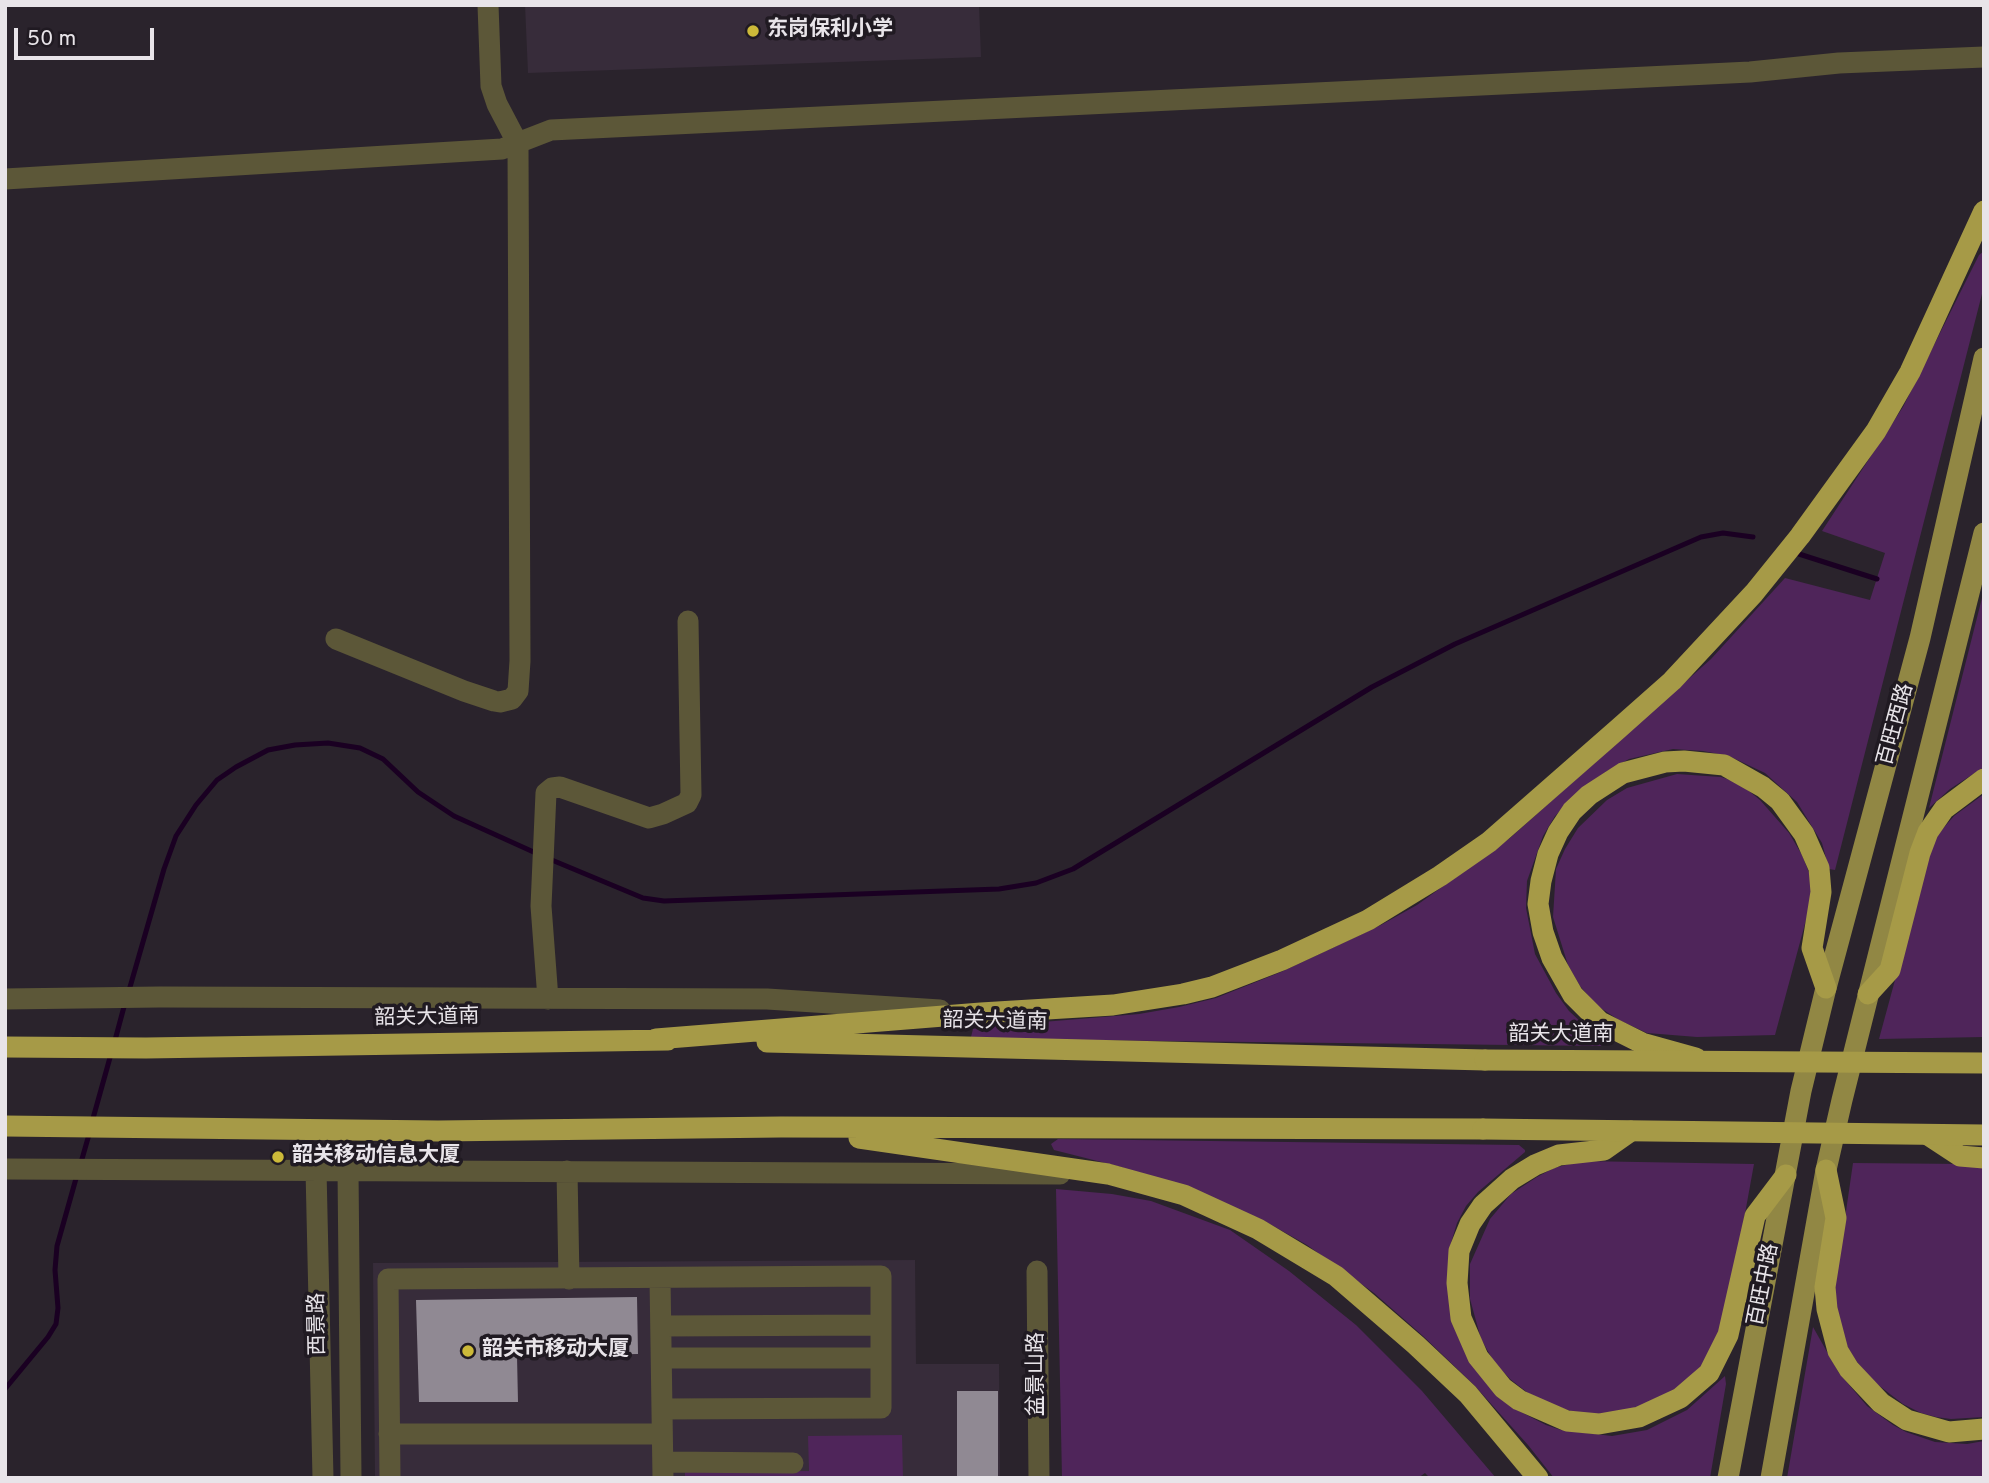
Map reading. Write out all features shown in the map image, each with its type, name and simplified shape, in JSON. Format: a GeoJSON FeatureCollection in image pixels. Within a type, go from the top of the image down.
{"type":"FeatureCollection","features":[{"type":"Feature","properties":{"kind":"highway"},"geometry":{"type":"LineString","coordinates":[[656,1039],[1113,1005],[1212,987],[1282,960],[1368,920],[1440,876],[1489,842],[1672,681],[1754,593],[1800,536],[1876,431],[1910,372],[1984,211]]}},
{"type":"Feature","properties":{"kind":"highway"},"geometry":{"type":"LineString","coordinates":[[1707,1061],[1642,1042],[1614,1030],[1588,1012],[1573,995],[1552,958],[1544,932],[1538,904],[1548,854],[1572,811],[1589,795],[1623,773],[1665,762],[1724,765],[1763,787],[1780,801],[1804,834],[1819,868],[1821,892],[1812,948],[1826,988]]}},
{"type":"Feature","properties":{"kind":"highway"},"geometry":{"type":"LineString","coordinates":[[1868,994],[1890,970],[1928,831],[1944,809],[1984,779]]}},
{"type":"Feature","properties":{"kind":"highway"},"geometry":{"type":"LineString","coordinates":[[5,1034],[65,1048]]}},
{"type":"Feature","properties":{"kind":"highway","name":"韶关大道南"},"geometry":{"type":"LineString","coordinates":[[5,1046],[146,1048],[656,1039],[1485,1060],[1984,1063]]}},
{"type":"Feature","properties":{"kind":"highway"},"geometry":{"type":"LineString","coordinates":[[5,1126],[438,1130],[781,1127],[1483,1129],[1984,1135]]}},
{"type":"Feature","properties":{"kind":"highway"},"geometry":{"type":"LineString","coordinates":[[781,1127],[1108,1174],[1184,1195],[1258,1229],[1336,1276],[1416,1345],[1468,1394],[1538,1478]]}},
{"type":"Feature","properties":{"kind":"highway"},"geometry":{"type":"LineString","coordinates":[[1631,1131],[1604,1150],[1559,1155],[1512,1179],[1475,1215],[1459,1251],[1458,1298],[1467,1336],[1478,1357],[1503,1388],[1519,1401],[1567,1421],[1599,1424],[1639,1417],[1680,1398],[1701,1380],[1717,1361],[1728,1335],[1755,1216],[1786,1175]]}},
{"type":"Feature","properties":{"kind":"highway"},"geometry":{"type":"LineString","coordinates":[[1928,1135],[1960,1156],[1984,1158]]}},
{"type":"Feature","properties":{"kind":"highway"},"geometry":{"type":"LineString","coordinates":[[1826,1170],[1836,1218],[1825,1287],[1827,1309],[1838,1351],[1849,1369],[1881,1403],[1907,1420],[1949,1432],[1984,1429]]}},
{"type":"Feature","properties":{"kind":"main road","name":"百旺西路"},"geometry":{"type":"LineString","coordinates":[[1801,1091],[1920,638],[1984,358]]}},
{"type":"Feature","properties":{"kind":"main road","name":"百旺西路"},"geometry":{"type":"LineString","coordinates":[[1842,1100],[1984,533]]}},
{"type":"Feature","properties":{"kind":"main road","name":"百旺中路"},"geometry":{"type":"LineString","coordinates":[[1728,1478],[1801,1091]]}},
{"type":"Feature","properties":{"kind":"main road","name":"百旺中路"},"geometry":{"type":"LineString","coordinates":[[1771,1478],[1826,1170],[1842,1100]]}},
{"type":"Feature","properties":{"kind":"street"},"geometry":{"type":"LineString","coordinates":[[337,639],[494,701],[512,699],[518,691],[518,144],[497,104],[491,86],[488,5]]}},
{"type":"Feature","properties":{"kind":"street"},"geometry":{"type":"LineString","coordinates":[[5,179],[502,149],[551,130],[1750,72],[1839,63],[1984,57]]}},
{"type":"Feature","properties":{"kind":"street"},"geometry":{"type":"LineString","coordinates":[[548,999],[541,906],[546,793],[556,787],[649,818],[682,806],[690,799],[688,621]]}},
{"type":"Feature","properties":{"kind":"street"},"geometry":{"type":"LineString","coordinates":[[5,999],[768,999],[981,1013]]}},
{"type":"Feature","properties":{"kind":"street"},"geometry":{"type":"LineString","coordinates":[[5,1169],[1108,1174]]}},
{"type":"Feature","properties":{"kind":"street","name":"西景路"},"geometry":{"type":"LineString","coordinates":[[316,1170],[323,1478]]}},
{"type":"Feature","properties":{"kind":"street","name":"西景路"},"geometry":{"type":"LineString","coordinates":[[348,1170],[351,1478]]}},
{"type":"Feature","properties":{"kind":"street"},"geometry":{"type":"LineString","coordinates":[[567,1171],[569,1279]]}},
{"type":"Feature","properties":{"kind":"street","name":"盆景山路"},"geometry":{"type":"LineString","coordinates":[[1037,1270],[1039,1478]]}},
{"type":"Feature","properties":{"kind":"street"},"geometry":{"type":"LineString","coordinates":[[390,1478],[388,1279],[881,1276],[881,1408],[662,1409]]}},
{"type":"Feature","properties":{"kind":"street"},"geometry":{"type":"LineString","coordinates":[[660,1278],[663,1470],[793,1463]]}},
{"type":"Feature","properties":{"kind":"street"},"geometry":{"type":"LineString","coordinates":[[661,1326],[881,1325]]}},
{"type":"Feature","properties":{"kind":"street"},"geometry":{"type":"LineString","coordinates":[[662,1358],[881,1358]]}},
{"type":"Feature","properties":{"kind":"street"},"geometry":{"type":"LineString","coordinates":[[389,1434],[662,1434]]}},
{"type":"Feature","properties":{"kind":"shaded area","name":"东岗保利小学"},"geometry":{"type":"Polygon","coordinates":[[[525,5],[979,5],[981,57],[528,73],[525,5]]]}},
{"type":"Feature","properties":{"kind":"shaded area"},"geometry":{"type":"Polygon","coordinates":[[[1984,251],[1984,286],[1835,870],[1829,869],[1822,843],[1797,802],[1765,773],[1729,756],[1673,749],[1629,759],[1607,771],[1569,802],[1555,816],[1543,836],[1527,881],[1526,908],[1535,954],[1569,1011],[1594,1034],[1605,1039],[1601,1046],[971,1037],[973,1029],[982,1027],[1139,1014],[1216,998],[1281,972],[1381,925],[1417,905],[1510,838],[1711,659],[1785,578],[1870,600],[1885,553],[1822,531],[1903,407],[1979,255],[1984,251]]]}},
{"type":"Feature","properties":{"kind":"shaded area"},"geometry":{"type":"Polygon","coordinates":[[[1984,590],[1984,767],[1950,789],[1929,808],[1984,590]]]}},
{"type":"Feature","properties":{"kind":"shaded area"},"geometry":{"type":"Polygon","coordinates":[[[1677,774],[1721,777],[1739,783],[1760,800],[1789,833],[1810,875],[1813,894],[1775,1035],[1697,1037],[1647,1033],[1596,1005],[1580,986],[1568,965],[1553,917],[1556,869],[1565,849],[1578,828],[1607,800],[1627,788],[1677,774]]]}},
{"type":"Feature","properties":{"kind":"shaded area"},"geometry":{"type":"Polygon","coordinates":[[[1984,794],[1984,1037],[1879,1039],[1933,840],[1954,816],[1984,794]]]}},
{"type":"Feature","properties":{"kind":"shaded area"},"geometry":{"type":"Polygon","coordinates":[[[1058,1139],[1519,1145],[1525,1152],[1478,1192],[1457,1223],[1451,1243],[1448,1296],[1519,1411],[1561,1430],[1612,1436],[1647,1430],[1687,1410],[1725,1376],[1726,1384],[1710,1478],[1554,1478],[1475,1386],[1423,1336],[1374,1293],[1307,1245],[1261,1219],[1121,1167],[1054,1150],[1051,1144],[1058,1139]]]}},
{"type":"Feature","properties":{"kind":"shaded area"},"geometry":{"type":"Polygon","coordinates":[[[1581,1161],[1754,1164],[1730,1296],[1720,1332],[1706,1361],[1686,1383],[1651,1405],[1596,1415],[1573,1412],[1550,1404],[1528,1393],[1510,1379],[1494,1362],[1481,1339],[1470,1299],[1470,1264],[1490,1219],[1511,1194],[1537,1177],[1554,1168],[1581,1161]]]}},
{"type":"Feature","properties":{"kind":"shaded area"},"geometry":{"type":"Polygon","coordinates":[[[1853,1163],[1984,1166],[1984,1417],[1936,1417],[1903,1404],[1873,1381],[1847,1346],[1836,1308],[1835,1287],[1853,1163]]]}},
{"type":"Feature","properties":{"kind":"shaded area"},"geometry":{"type":"Polygon","coordinates":[[[1056,1189],[1151,1201],[1230,1230],[1289,1271],[1356,1325],[1422,1391],[1496,1478],[1430,1478],[1425,1473],[1418,1478],[1062,1478],[1056,1189]]]}},
{"type":"Feature","properties":{"kind":"shaded area"},"geometry":{"type":"Polygon","coordinates":[[[915,1260],[916,1364],[999,1364],[1000,1478],[375,1478],[373,1263],[915,1260]]]}},
{"type":"Feature","properties":{"kind":"shaded area"},"geometry":{"type":"Polygon","coordinates":[[[1813,1327],[1839,1373],[1867,1406],[1893,1425],[1935,1442],[1967,1444],[1984,1441],[1983,1478],[1787,1478],[1813,1327]]]}},
{"type":"Feature","properties":{"kind":"shaded area"},"geometry":{"type":"Polygon","coordinates":[[[902,1435],[903,1478],[685,1478],[685,1472],[809,1471],[808,1436],[902,1435]]]}},
{"type":"Feature","properties":{"kind":"building"},"geometry":{"type":"Polygon","coordinates":[[[637,1297],[638,1354],[517,1356],[518,1402],[419,1402],[416,1300],[637,1297]]]}},
{"type":"Feature","properties":{"kind":"building"},"geometry":{"type":"Polygon","coordinates":[[[957,1391],[998,1391],[998,1478],[957,1478],[957,1391]]]}},
{"type":"Feature","properties":{"kind":"waterway"},"geometry":{"type":"LineString","coordinates":[[547,858],[643,898],[664,901],[999,889],[1036,883],[1073,869],[1372,687],[1455,644],[1701,537],[1723,533],[1753,537]]}},
{"type":"Feature","properties":{"kind":"waterway"},"geometry":{"type":"LineString","coordinates":[[1799,554],[1877,579]]}},
{"type":"Feature","properties":{"kind":"waterway"},"geometry":{"type":"LineString","coordinates":[[128,994],[176,836],[196,805],[217,780],[268,750],[328,743],[360,748],[383,759],[418,792],[454,816],[538,854]]}},
{"type":"Feature","properties":{"kind":"waterway"},"geometry":{"type":"LineString","coordinates":[[114,1044],[125,1003]]}},
{"type":"Feature","properties":{"kind":"waterway"},"geometry":{"type":"LineString","coordinates":[[92,1122],[111,1054]]}},
{"type":"Feature","properties":{"kind":"waterway"},"geometry":{"type":"LineString","coordinates":[[80,1166],[90,1131]]}},
{"type":"Feature","properties":{"kind":"waterway"},"geometry":{"type":"LineString","coordinates":[[5,1389],[56,1324],[57,1246],[77,1175]]}},
{"type":"Feature","properties":{"kind":"place","name":"东岗保利小学"},"geometry":{"type":"Point","coordinates":[753,31]}},
{"type":"Feature","properties":{"kind":"place","name":"韶关移动信息大厦"},"geometry":{"type":"Point","coordinates":[278,1157]}},
{"type":"Feature","properties":{"kind":"place","name":"韶关市移动大厦"},"geometry":{"type":"Point","coordinates":[468,1351]}}]}
